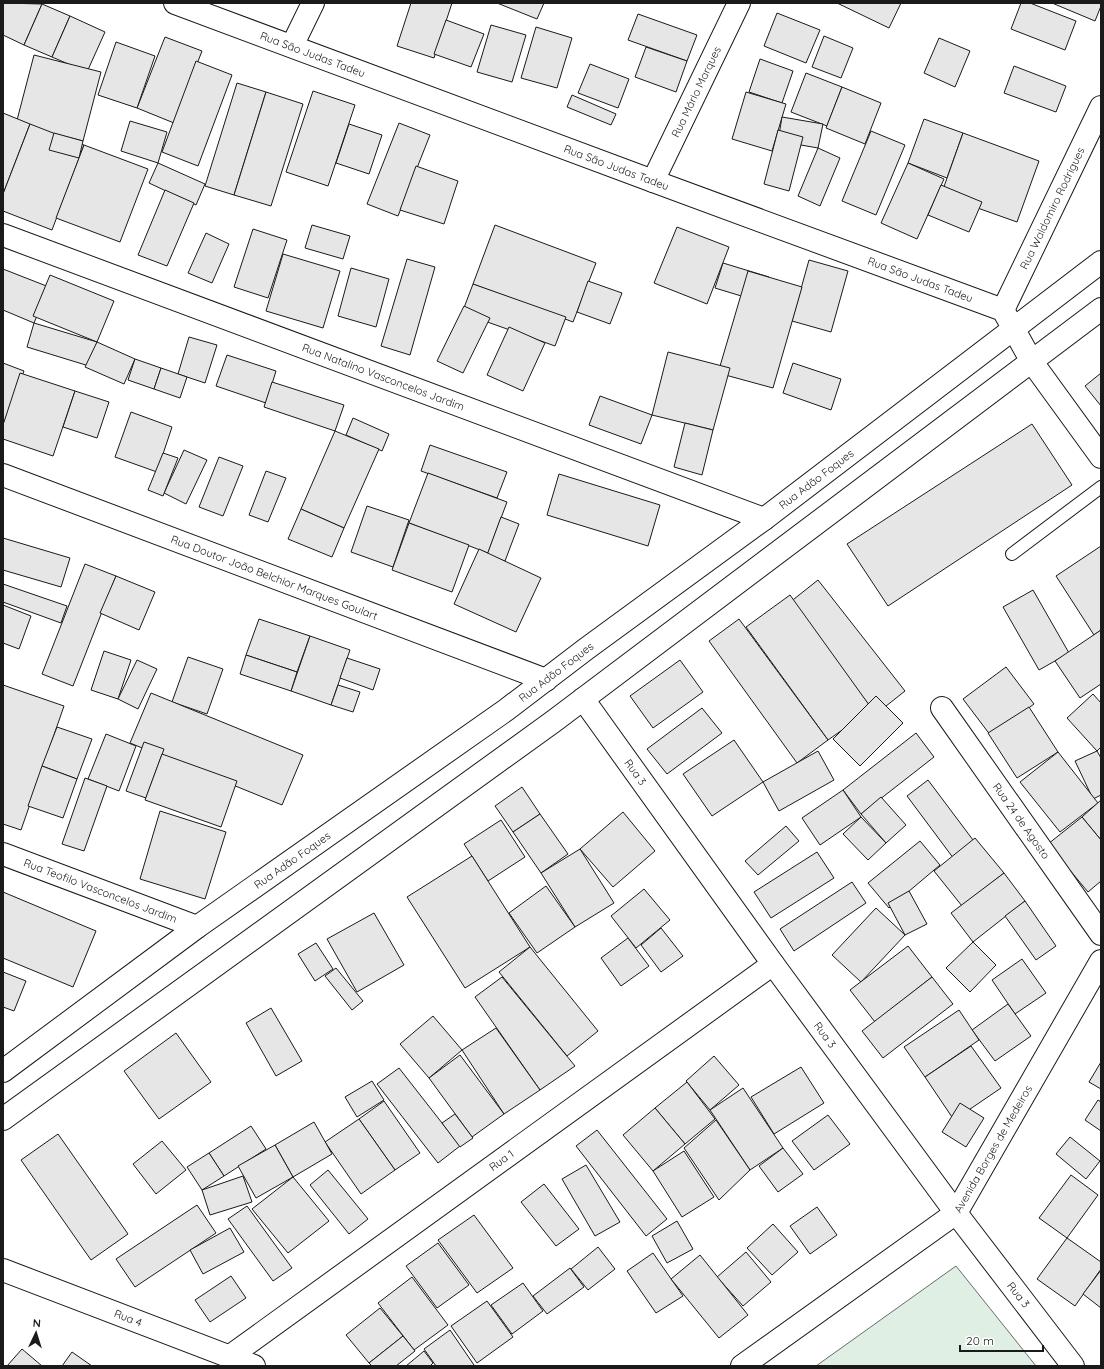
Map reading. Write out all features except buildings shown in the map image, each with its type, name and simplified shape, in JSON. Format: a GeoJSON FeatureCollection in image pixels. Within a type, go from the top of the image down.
{"type":"FeatureCollection","features":[{"type":"Feature","properties":{"kind":"street","name":"Rua São Judas Tadeu"},"geometry":{"type":"LineString","coordinates":[[175,3],[653,181],[1008,319]]}},
{"type":"Feature","properties":{"kind":"street"},"geometry":{"type":"LineString","coordinates":[[292,46],[313,3]]}},
{"type":"Feature","properties":{"kind":"street","name":"Rua Mário Marques"},"geometry":{"type":"LineString","coordinates":[[653,181],[739,3]]}},
{"type":"Feature","properties":{"kind":"street","name":"Rua Waldomiro Rodrigues"},"geometry":{"type":"LineString","coordinates":[[1008,319],[1101,107]]}},
{"type":"Feature","properties":{"kind":"street","name":"Rua Natalino Vasconcelos Jardim"},"geometry":{"type":"LineString","coordinates":[[3,235],[764,519]]}},
{"type":"Feature","properties":{"kind":"street","name":"Rua Adão Foques"},"geometry":{"type":"LineString","coordinates":[[3,1072],[197,928],[506,710],[764,519],[1008,319],[1101,262]]}},
{"type":"Feature","properties":{"kind":"street"},"geometry":{"type":"LineString","coordinates":[[3,1119],[583,699],[1101,310]]}},
{"type":"Feature","properties":{"kind":"street"},"geometry":{"type":"LineString","coordinates":[[1008,319],[1032,362],[1101,457]]}},
{"type":"Feature","properties":{"kind":"street","name":"Rua Doutor João Belchior Marques Goulart"},"geometry":{"type":"LineString","coordinates":[[3,474],[546,680]]}},
{"type":"Feature","properties":{"kind":"street","name":"Rua 3"},"geometry":{"type":"LineString","coordinates":[[583,699],[956,1213],[1074,1366]]}},
{"type":"Feature","properties":{"kind":"street","name":"Rua 24 de Agosto"},"geometry":{"type":"LineString","coordinates":[[942,708],[1101,934]]}},
{"type":"Feature","properties":{"kind":"street","name":"Rua Teofilo Vasconcelos Jardim"},"geometry":{"type":"LineString","coordinates":[[3,854],[197,928]]}},
{"type":"Feature","properties":{"kind":"street","name":"Avenida Borges de Medeiros"},"geometry":{"type":"LineString","coordinates":[[742,1366],[956,1213],[1101,961]]}},
{"type":"Feature","properties":{"kind":"street","name":"Rua 1"},"geometry":{"type":"LineString","coordinates":[[228,1357],[774,964]]}},
{"type":"Feature","properties":{"kind":"street","name":"Rua 4"},"geometry":{"type":"LineString","coordinates":[[3,1270],[254,1366]]}},
{"type":"Feature","properties":{"kind":"lane"},"geometry":{"type":"LineString","coordinates":[[1012,554],[1101,487]]}},
{"type":"Feature","properties":{"kind":"green space"},"geometry":{"type":"Polygon","coordinates":[[[956,1266],[1036,1366],[816,1366],[956,1266]]]}}]}
